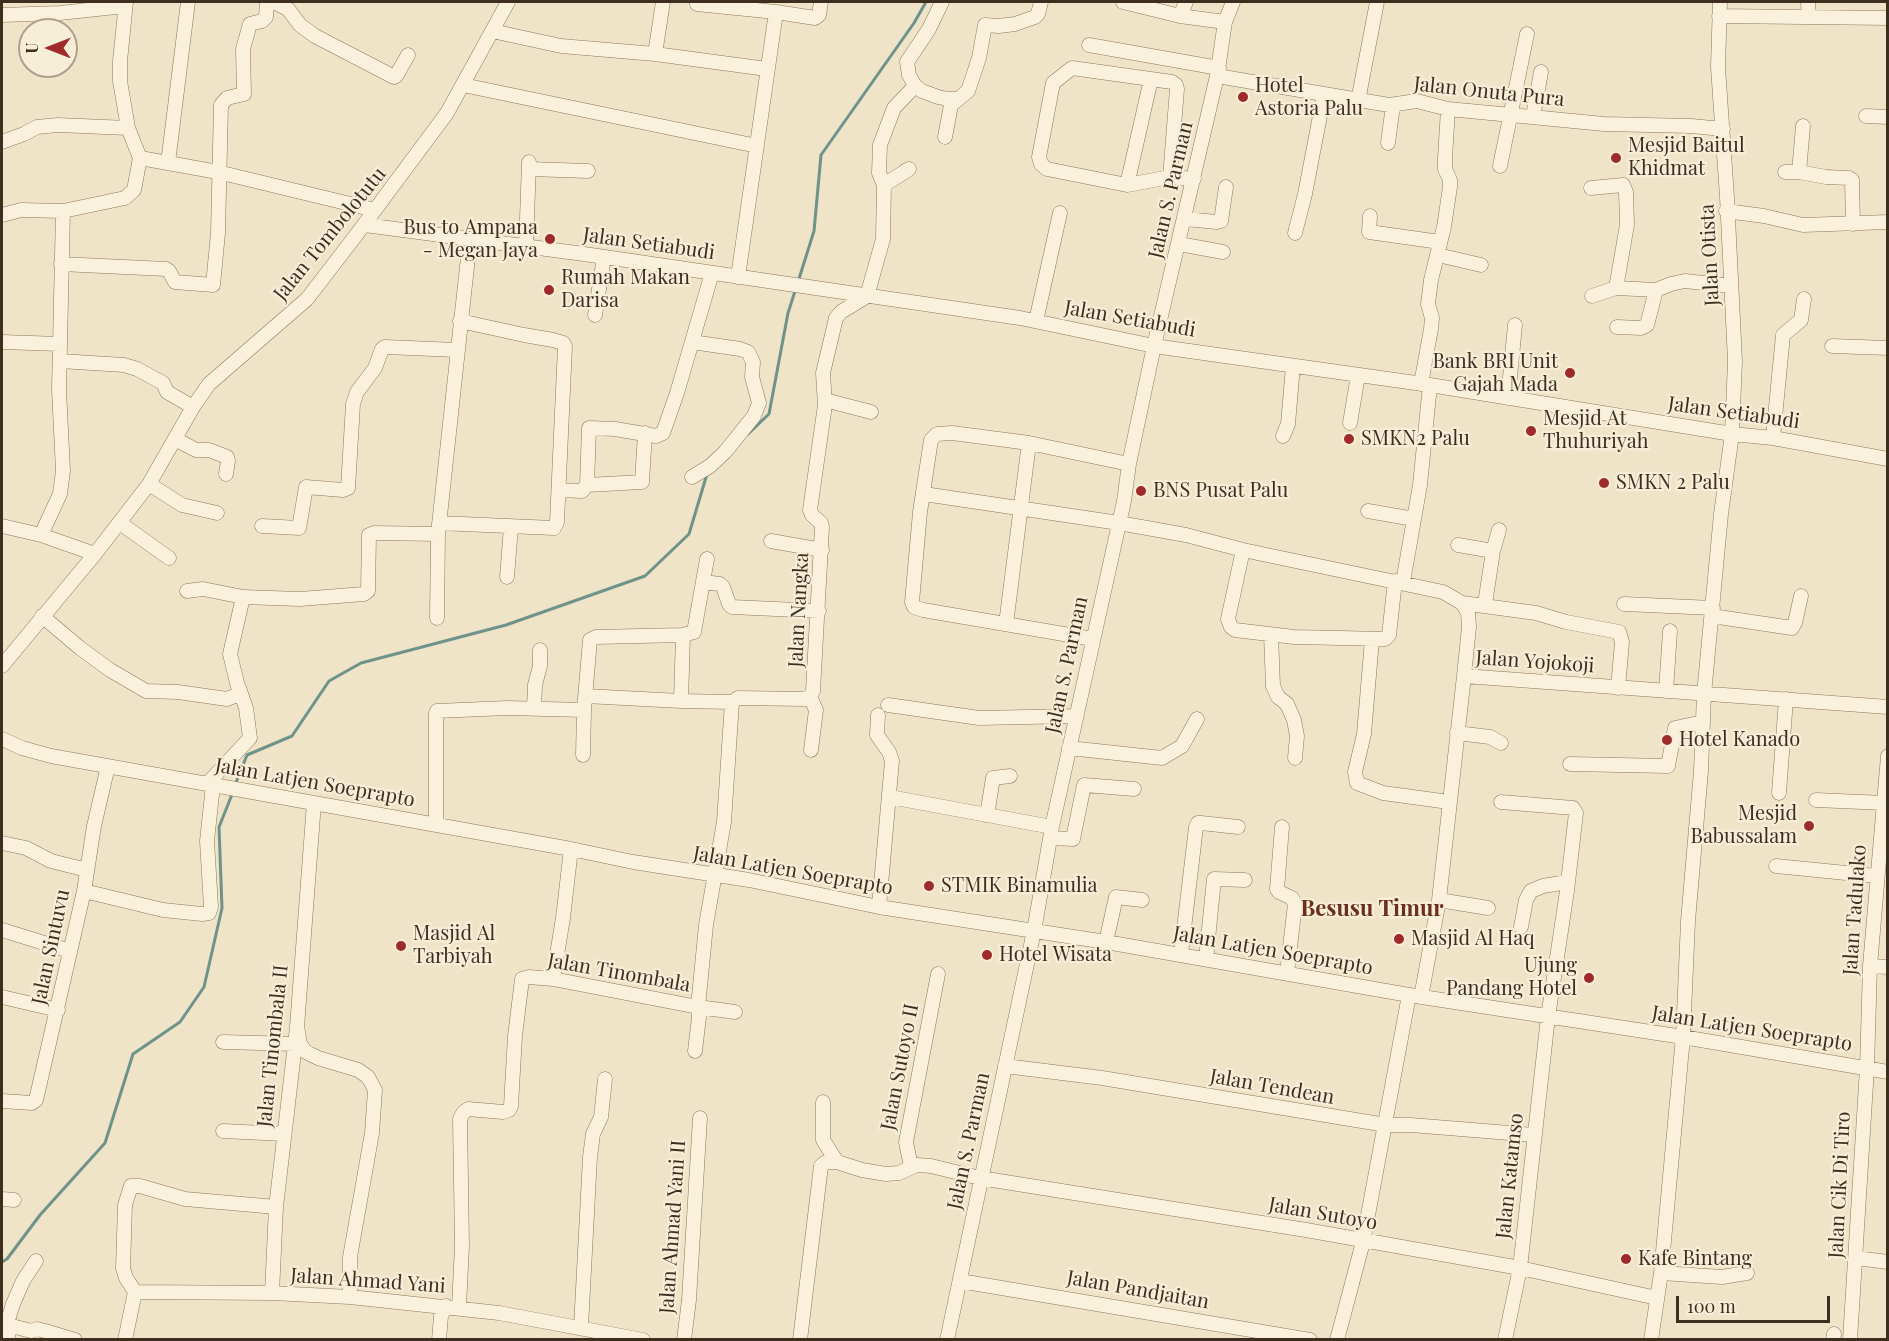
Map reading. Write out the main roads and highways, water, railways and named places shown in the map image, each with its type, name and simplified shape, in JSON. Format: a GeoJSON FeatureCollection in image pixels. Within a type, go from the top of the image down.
{"type":"FeatureCollection","features":[{"type":"Feature","properties":{"kind":"waterway"},"geometry":{"type":"LineString","coordinates":[[798,282],[814,231],[821,155],[914,23],[926,2]]}},
{"type":"Feature","properties":{"kind":"waterway"},"geometry":{"type":"LineString","coordinates":[[748,434],[769,414],[788,313],[796,288]]}},
{"type":"Feature","properties":{"kind":"waterway"},"geometry":{"type":"LineString","coordinates":[[235,785],[247,755],[292,736],[329,681],[361,663],[506,625],[645,576],[689,534],[707,474]]}},
{"type":"Feature","properties":{"kind":"waterway"},"geometry":{"type":"LineString","coordinates":[[2,1262],[7,1259],[40,1215],[105,1143],[133,1054],[180,1022],[204,987],[222,908],[219,827],[233,792]]}},
{"type":"Feature","properties":{"kind":"place","name":"Hotel Astoria Palu"},"geometry":{"type":"Point","coordinates":[1243,97]}},
{"type":"Feature","properties":{"kind":"place","name":"Mesjid Baitul Khidmat"},"geometry":{"type":"Point","coordinates":[1616,158]}},
{"type":"Feature","properties":{"kind":"place","name":"Bus to Ampana - Megan Jaya"},"geometry":{"type":"Point","coordinates":[550,239]}},
{"type":"Feature","properties":{"kind":"place","name":"Rumah Makan Darisa"},"geometry":{"type":"Point","coordinates":[549,290]}},
{"type":"Feature","properties":{"kind":"place","name":"Bank BRI Unit Gajah Mada"},"geometry":{"type":"Point","coordinates":[1570,373]}},
{"type":"Feature","properties":{"kind":"place","name":"Mesjid At Thuhuriyah"},"geometry":{"type":"Point","coordinates":[1531,431]}},
{"type":"Feature","properties":{"kind":"place","name":"SMKN2 Palu"},"geometry":{"type":"Point","coordinates":[1349,439]}},
{"type":"Feature","properties":{"kind":"place","name":"SMKN 2 Palu"},"geometry":{"type":"Point","coordinates":[1604,483]}},
{"type":"Feature","properties":{"kind":"place","name":"BNS Pusat Palu"},"geometry":{"type":"Point","coordinates":[1141,491]}},
{"type":"Feature","properties":{"kind":"place","name":"Hotel Kanado"},"geometry":{"type":"Point","coordinates":[1667,740]}},
{"type":"Feature","properties":{"kind":"place","name":"Mesjid Babussalam"},"geometry":{"type":"Point","coordinates":[1809,826]}},
{"type":"Feature","properties":{"kind":"place","name":"STMIK Binamulia"},"geometry":{"type":"Point","coordinates":[929,886]}},
{"type":"Feature","properties":{"kind":"place","name":"Masjid Al Haq"},"geometry":{"type":"Point","coordinates":[1399,939]}},
{"type":"Feature","properties":{"kind":"place","name":"Masjid Al Tarbiyah"},"geometry":{"type":"Point","coordinates":[401,946]}},
{"type":"Feature","properties":{"kind":"place","name":"Hotel Wisata"},"geometry":{"type":"Point","coordinates":[987,955]}},
{"type":"Feature","properties":{"kind":"place","name":"Ujung Pandang Hotel"},"geometry":{"type":"Point","coordinates":[1589,978]}},
{"type":"Feature","properties":{"kind":"place","name":"Kafe Bintang"},"geometry":{"type":"Point","coordinates":[1626,1259]}},
{"type":"Feature","properties":{"kind":"district","name":"Besusu Timur"},"geometry":{"type":"Point","coordinates":[1372,909]}}]}
